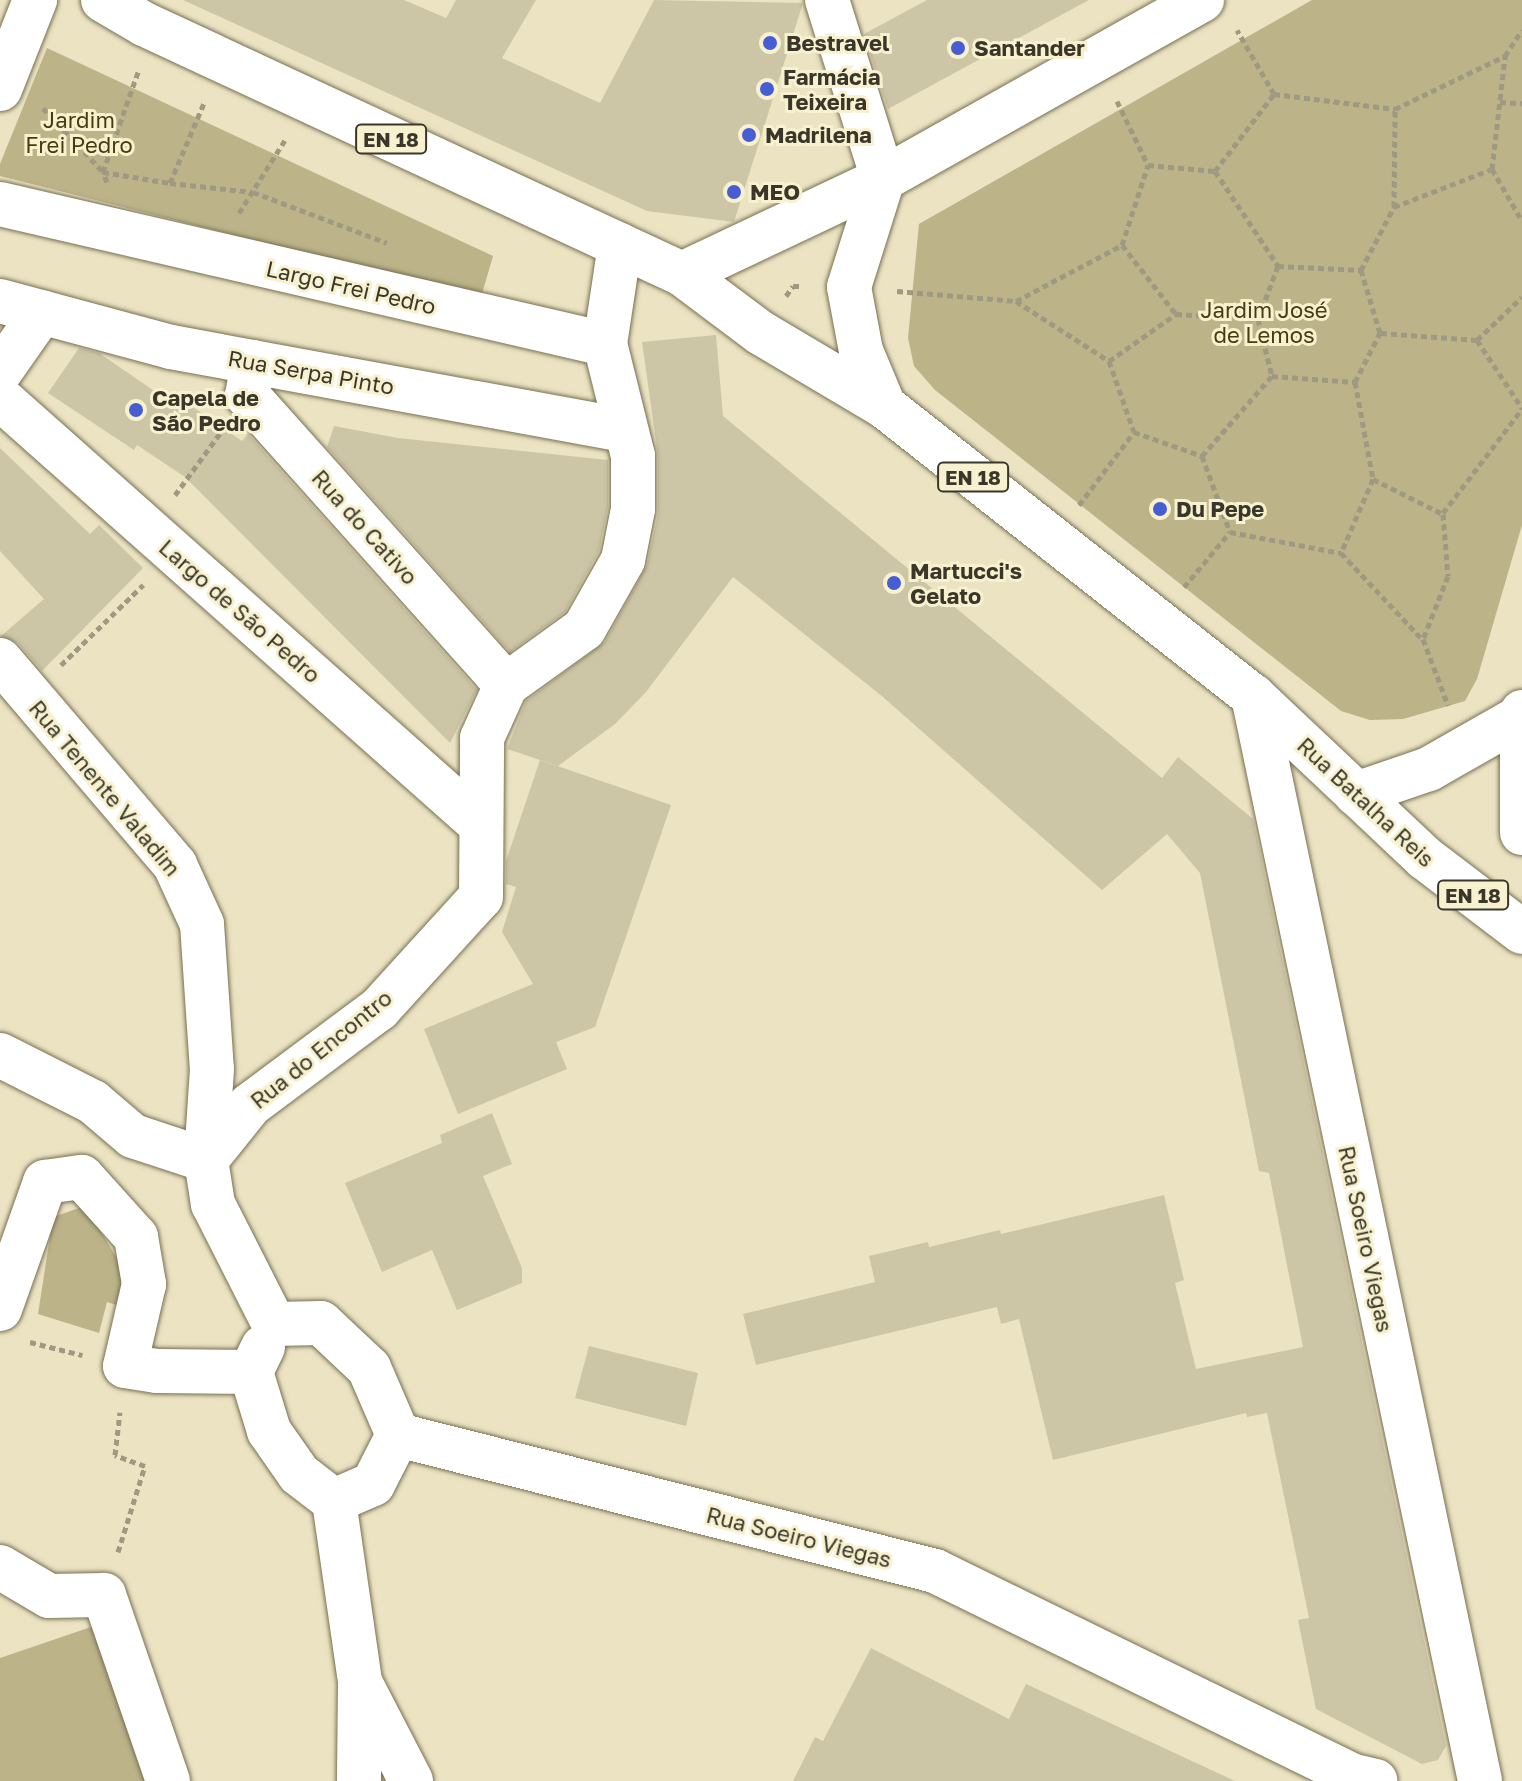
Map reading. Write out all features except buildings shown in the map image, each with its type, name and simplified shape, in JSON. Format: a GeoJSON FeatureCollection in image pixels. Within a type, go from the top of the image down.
{"type":"FeatureCollection","features":[{"type":"Feature","properties":{"kind":"street"},"geometry":{"type":"LineString","coordinates":[[1,86],[35,0]]}},
{"type":"Feature","properties":{"kind":"street","name":"EN 18"},"geometry":{"type":"LineString","coordinates":[[103,0],[151,12],[224,61],[682,274],[761,333],[884,406],[1157,624],[1253,696]]}},
{"type":"Feature","properties":{"kind":"street"},"geometry":{"type":"LineString","coordinates":[[827,0],[883,179],[849,287],[861,351],[884,406]]}},
{"type":"Feature","properties":{"kind":"street"},"geometry":{"type":"LineString","coordinates":[[682,274],[883,179],[1109,51],[1219,13]]}},
{"type":"Feature","properties":{"kind":"street","name":"Largo Frei Pedro"},"geometry":{"type":"LineString","coordinates":[[0,204],[113,233],[605,344]]}},
{"type":"Feature","properties":{"kind":"street"},"geometry":{"type":"LineString","coordinates":[[605,344],[620,245]]}},
{"type":"Feature","properties":{"kind":"street","name":"Rua Serpa Pinto"},"geometry":{"type":"LineString","coordinates":[[0,301],[171,347],[250,378],[625,430]]}},
{"type":"Feature","properties":{"kind":"street"},"geometry":{"type":"LineString","coordinates":[[0,372],[42,312]]}},
{"type":"Feature","properties":{"kind":"street","name":"Rua do Encontro"},"geometry":{"type":"LineString","coordinates":[[206,1160],[250,1105],[379,1009],[481,897],[482,738],[506,685],[584,629],[623,560],[633,509],[633,456],[605,344]]}},
{"type":"Feature","properties":{"kind":"street","name":"Rua do Cativo"},"geometry":{"type":"LineString","coordinates":[[250,378],[506,685]]}},
{"type":"Feature","properties":{"kind":"street","name":"Largo de São Pedro"},"geometry":{"type":"LineString","coordinates":[[0,398],[480,824]]}},
{"type":"Feature","properties":{"kind":"street","name":"Rua Tenente Valadim"},"geometry":{"type":"LineString","coordinates":[[0,660],[175,865],[202,924],[212,1069],[206,1160],[213,1204],[274,1324]]}},
{"type":"Feature","properties":{"kind":"street","name":"Rua Batalha Reis"},"geometry":{"type":"LineString","coordinates":[[1253,696],[1425,858],[1522,932]]}},
{"type":"Feature","properties":{"kind":"street","name":"Rua Soeiro Viegas"},"geometry":{"type":"LineString","coordinates":[[1253,696],[1480,1781]]}},
{"type":"Feature","properties":{"kind":"street"},"geometry":{"type":"LineString","coordinates":[[1356,794],[1429,769],[1521,715],[1522,833]]}},
{"type":"Feature","properties":{"kind":"street"},"geometry":{"type":"LineString","coordinates":[[0,1055],[93,1102],[133,1136],[206,1160]]}},
{"type":"Feature","properties":{"kind":"street"},"geometry":{"type":"LineString","coordinates":[[7,1323],[45,1182],[82,1177],[136,1237],[144,1284],[125,1366],[157,1371],[251,1372]]}},
{"type":"Feature","properties":{"kind":"street"},"geometry":{"type":"LineString","coordinates":[[334,1501],[373,1484],[398,1435],[369,1368],[321,1323],[274,1324],[251,1372],[269,1431],[299,1474],[334,1501],[360,1682],[359,1781]]}},
{"type":"Feature","properties":{"kind":"street","name":"Rua Soeiro Viegas"},"geometry":{"type":"LineString","coordinates":[[398,1435],[935,1571],[1362,1779]]}},
{"type":"Feature","properties":{"kind":"street"},"geometry":{"type":"LineString","coordinates":[[0,1567],[49,1596],[104,1595],[168,1781]]}},
{"type":"Feature","properties":{"kind":"street"},"geometry":{"type":"LineString","coordinates":[[360,1682],[411,1781]]}},
{"type":"Feature","properties":{"kind":"path"},"geometry":{"type":"LineString","coordinates":[[103,172],[136,89],[151,12]]}},
{"type":"Feature","properties":{"kind":"path"},"geometry":{"type":"LineString","coordinates":[[1219,13],[1274,94],[1395,109],[1505,56]]}},
{"type":"Feature","properties":{"kind":"path"},"geometry":{"type":"LineString","coordinates":[[1522,30],[1505,56],[1492,169],[1522,221]]}},
{"type":"Feature","properties":{"kind":"path"},"geometry":{"type":"LineString","coordinates":[[1016,301],[1122,245],[1148,165],[1118,110],[1109,51]]}},
{"type":"Feature","properties":{"kind":"path"},"geometry":{"type":"LineString","coordinates":[[170,183],[224,61]]}},
{"type":"Feature","properties":{"kind":"path"},"geometry":{"type":"LineString","coordinates":[[1,86],[29,92],[103,172],[117,205],[113,233]]}},
{"type":"Feature","properties":{"kind":"path"},"geometry":{"type":"LineString","coordinates":[[1215,171],[1274,94]]}},
{"type":"Feature","properties":{"kind":"path"},"geometry":{"type":"LineString","coordinates":[[220,257],[226,233],[278,156],[303,98]]}},
{"type":"Feature","properties":{"kind":"path"},"geometry":{"type":"LineString","coordinates":[[1500,102],[1522,103]]}},
{"type":"Feature","properties":{"kind":"path"},"geometry":{"type":"LineString","coordinates":[[1341,553],[1373,479],[1355,382],[1380,333],[1361,270],[1394,207],[1395,109]]}},
{"type":"Feature","properties":{"kind":"path"},"geometry":{"type":"LineString","coordinates":[[1148,165],[1215,171]]}},
{"type":"Feature","properties":{"kind":"path"},"geometry":{"type":"LineString","coordinates":[[1394,207],[1492,169]]}},
{"type":"Feature","properties":{"kind":"path"},"geometry":{"type":"LineString","coordinates":[[1215,171],[1278,266]]}},
{"type":"Feature","properties":{"kind":"path"},"geometry":{"type":"LineString","coordinates":[[103,172],[253,192],[398,247]]}},
{"type":"Feature","properties":{"kind":"path"},"geometry":{"type":"LineString","coordinates":[[1122,245],[1176,314]]}},
{"type":"Feature","properties":{"kind":"path"},"geometry":{"type":"LineString","coordinates":[[1278,266],[1361,270]]}},
{"type":"Feature","properties":{"kind":"path"},"geometry":{"type":"LineString","coordinates":[[1272,376],[1258,319],[1278,266]]}},
{"type":"Feature","properties":{"kind":"path"},"geometry":{"type":"LineString","coordinates":[[761,333],[793,286],[849,287],[1016,301],[1109,361],[1134,432]]}},
{"type":"Feature","properties":{"kind":"path"},"geometry":{"type":"LineString","coordinates":[[1380,333],[1477,340],[1522,297]]}},
{"type":"Feature","properties":{"kind":"path"},"geometry":{"type":"LineString","coordinates":[[1109,361],[1176,314],[1258,319]]}},
{"type":"Feature","properties":{"kind":"path"},"geometry":{"type":"LineString","coordinates":[[1423,639],[1448,576],[1443,514],[1522,409],[1477,340]]}},
{"type":"Feature","properties":{"kind":"path"},"geometry":{"type":"LineString","coordinates":[[1272,376],[1355,382]]}},
{"type":"Feature","properties":{"kind":"path"},"geometry":{"type":"LineString","coordinates":[[1202,456],[1272,376]]}},
{"type":"Feature","properties":{"kind":"path"},"geometry":{"type":"LineString","coordinates":[[29,697],[162,542],[250,378]]}},
{"type":"Feature","properties":{"kind":"path"},"geometry":{"type":"LineString","coordinates":[[1134,432],[1202,456]]}},
{"type":"Feature","properties":{"kind":"path"},"geometry":{"type":"LineString","coordinates":[[1052,539],[1134,432]]}},
{"type":"Feature","properties":{"kind":"path"},"geometry":{"type":"LineString","coordinates":[[1202,456],[1230,532]]}},
{"type":"Feature","properties":{"kind":"path"},"geometry":{"type":"LineString","coordinates":[[1373,479],[1443,514]]}},
{"type":"Feature","properties":{"kind":"path"},"geometry":{"type":"LineString","coordinates":[[1230,532],[1341,553],[1423,639],[1449,708],[1429,769]]}},
{"type":"Feature","properties":{"kind":"path"},"geometry":{"type":"LineString","coordinates":[[1157,624],[1230,532]]}},
{"type":"Feature","properties":{"kind":"path"},"geometry":{"type":"LineString","coordinates":[[7,1323],[125,1366],[115,1455],[145,1466],[104,1595]]}},
{"type":"Feature","properties":{"kind":"green space","name":"Jardim José de Lemos"},"geometry":{"type":"Polygon","coordinates":[[[1312,0],[1522,0],[1522,525],[1477,679],[1465,701],[1403,719],[1370,720],[1341,711],[935,390],[914,366],[908,338],[919,224],[1312,0]]]}},
{"type":"Feature","properties":{"kind":"green space","name":"Jardim Frei Pedro"},"geometry":{"type":"Polygon","coordinates":[[[47,48],[493,256],[481,297],[0,176],[0,164],[47,48]]]}},
{"type":"Feature","properties":{"kind":"green space"},"geometry":{"type":"Polygon","coordinates":[[[85,1206],[126,1273],[116,1305],[107,1302],[99,1333],[38,1314],[53,1217],[85,1206]]]}},
{"type":"Feature","properties":{"kind":"green space"},"geometry":{"type":"Polygon","coordinates":[[[94,1626],[146,1781],[0,1781],[0,1658],[94,1626]]]}},
{"type":"Feature","properties":{"kind":"place","name":"Bestravel"},"geometry":{"type":"Point","coordinates":[770,43]}},
{"type":"Feature","properties":{"kind":"place","name":"Santander"},"geometry":{"type":"Point","coordinates":[958,48]}},
{"type":"Feature","properties":{"kind":"place","name":"Farmácia Teixeira"},"geometry":{"type":"Point","coordinates":[767,89]}},
{"type":"Feature","properties":{"kind":"place","name":"Madrilena"},"geometry":{"type":"Point","coordinates":[749,135]}},
{"type":"Feature","properties":{"kind":"place","name":"MEO"},"geometry":{"type":"Point","coordinates":[734,192]}},
{"type":"Feature","properties":{"kind":"place","name":"Capela de São Pedro"},"geometry":{"type":"Point","coordinates":[136,410]}},
{"type":"Feature","properties":{"kind":"place","name":"Du Pepe"},"geometry":{"type":"Point","coordinates":[1160,509]}},
{"type":"Feature","properties":{"kind":"place","name":"Martucci's Gelato"},"geometry":{"type":"Point","coordinates":[894,583]}}]}
